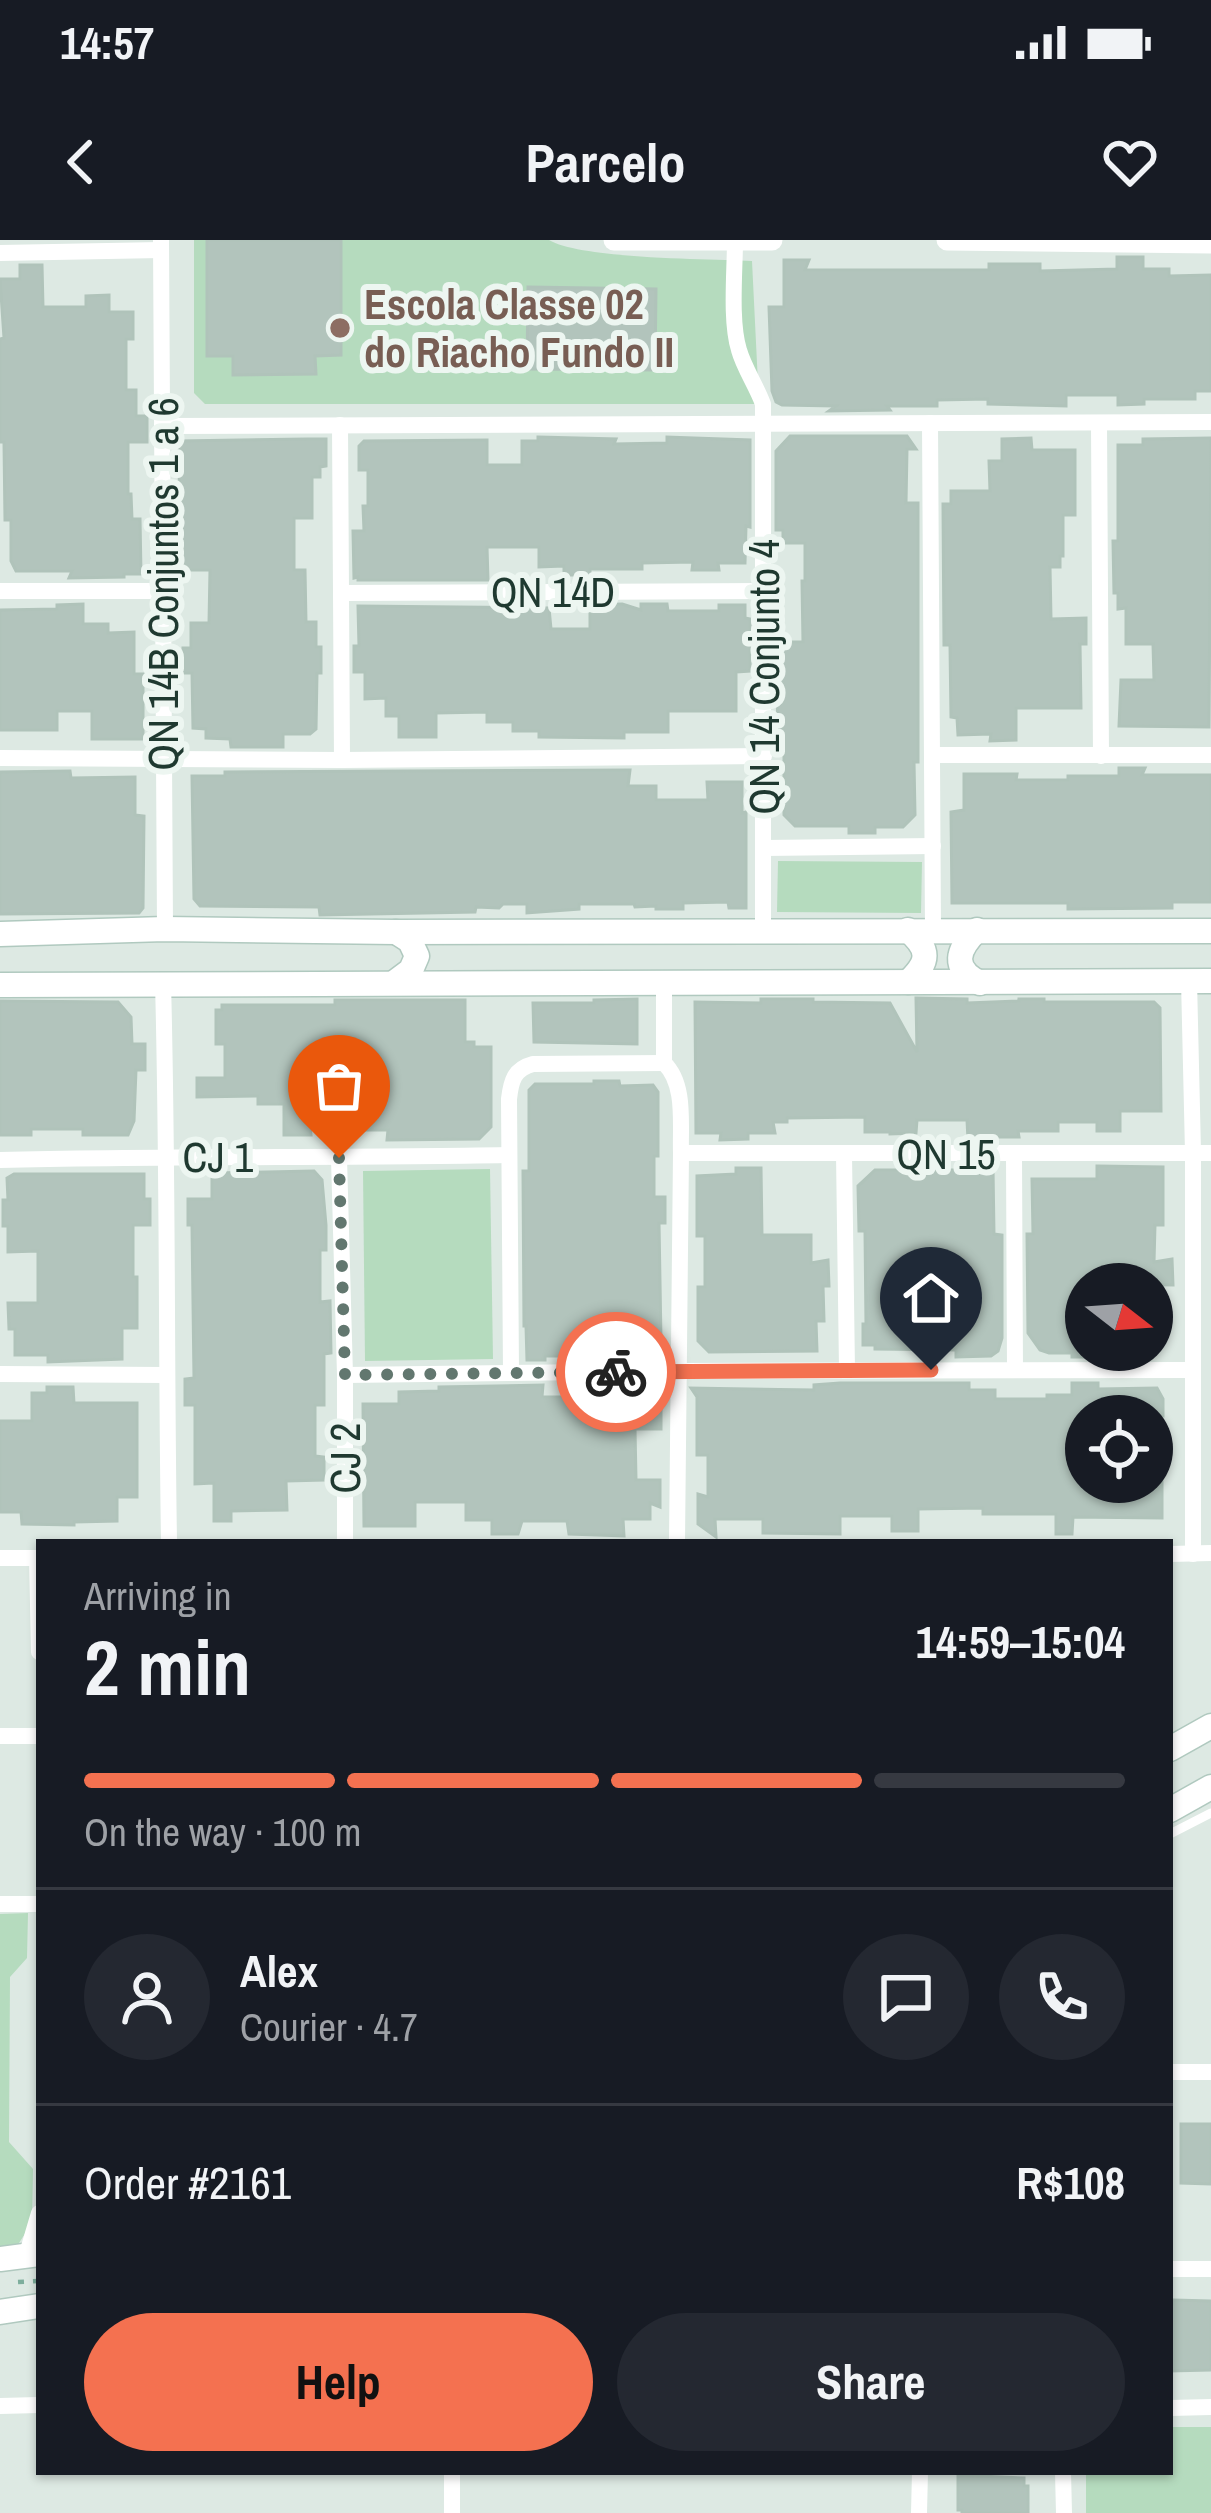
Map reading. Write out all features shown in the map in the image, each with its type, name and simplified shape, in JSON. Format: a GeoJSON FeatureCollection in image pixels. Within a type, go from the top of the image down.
{"type":"FeatureCollection","features":[{"type":"Feature","properties":{"kind":"main road"},"geometry":{"type":"LineString","coordinates":[[0,934],[165,928],[1211,931]]}},
{"type":"Feature","properties":{"kind":"main road"},"geometry":{"type":"LineString","coordinates":[[908,982],[925,959],[921,930]]}},
{"type":"Feature","properties":{"kind":"main road"},"geometry":{"type":"LineString","coordinates":[[977,930],[961,950],[960,960],[968,977],[980,983]]}},
{"type":"Feature","properties":{"kind":"main road"},"geometry":{"type":"LineString","coordinates":[[395,982],[411,970],[417,956],[410,940],[396,932]]}},
{"type":"Feature","properties":{"kind":"main road"},"geometry":{"type":"LineString","coordinates":[[0,985],[1200,980]]}},
{"type":"Feature","properties":{"kind":"main road"},"geometry":{"type":"LineString","coordinates":[[1173,1747],[1211,1726]]}},
{"type":"Feature","properties":{"kind":"main road"},"geometry":{"type":"LineString","coordinates":[[1173,1814],[1211,1786]]}},
{"type":"Feature","properties":{"kind":"main road"},"geometry":{"type":"LineString","coordinates":[[0,2312],[36,2306]]}},
{"type":"Feature","properties":{"kind":"street"},"geometry":{"type":"LineString","coordinates":[[614,240],[772,240]]}},
{"type":"Feature","properties":{"kind":"street"},"geometry":{"type":"LineString","coordinates":[[946,240],[1211,243]]}},
{"type":"Feature","properties":{"kind":"street","name":"QN 14 Conjunto 4"},"geometry":{"type":"LineString","coordinates":[[735,241],[736,337],[763,404],[764,425],[763,930]]}},
{"type":"Feature","properties":{"kind":"street"},"geometry":{"type":"LineString","coordinates":[[0,253],[161,245]]}},
{"type":"Feature","properties":{"kind":"street","name":"QN 14B Conjuntos 1 a 6"},"geometry":{"type":"LineString","coordinates":[[161,245],[165,928]]}},
{"type":"Feature","properties":{"kind":"street"},"geometry":{"type":"LineString","coordinates":[[162,426],[1211,422]]}},
{"type":"Feature","properties":{"kind":"street"},"geometry":{"type":"LineString","coordinates":[[921,930],[933,846],[931,423]]}},
{"type":"Feature","properties":{"kind":"street"},"geometry":{"type":"LineString","coordinates":[[1099,424],[1101,756]]}},
{"type":"Feature","properties":{"kind":"street"},"geometry":{"type":"LineString","coordinates":[[340,425],[342,760]]}},
{"type":"Feature","properties":{"kind":"street"},"geometry":{"type":"LineString","coordinates":[[0,591],[163,591]]}},
{"type":"Feature","properties":{"kind":"street","name":"QN 14D"},"geometry":{"type":"LineString","coordinates":[[343,593],[764,591]]}},
{"type":"Feature","properties":{"kind":"street"},"geometry":{"type":"LineString","coordinates":[[932,755],[1211,755]]}},
{"type":"Feature","properties":{"kind":"street"},"geometry":{"type":"LineString","coordinates":[[0,758],[764,756]]}},
{"type":"Feature","properties":{"kind":"street"},"geometry":{"type":"LineString","coordinates":[[764,848],[933,846]]}},
{"type":"Feature","properties":{"kind":"street"},"geometry":{"type":"LineString","coordinates":[[1200,980],[1202,1321],[1192,1370],[1202,1553]]}},
{"type":"Feature","properties":{"kind":"street"},"geometry":{"type":"LineString","coordinates":[[664,982],[664,1063],[678,1090],[681,1153],[677,1539]]}},
{"type":"Feature","properties":{"kind":"street"},"geometry":{"type":"LineString","coordinates":[[163,983],[169,1539]]}},
{"type":"Feature","properties":{"kind":"street"},"geometry":{"type":"LineString","coordinates":[[512,1373],[508,1155],[515,1073],[533,1064],[664,1063]]}},
{"type":"Feature","properties":{"kind":"street","name":"QN 15"},"geometry":{"type":"LineString","coordinates":[[681,1153],[1202,1152]]}},
{"type":"Feature","properties":{"kind":"street"},"geometry":{"type":"LineString","coordinates":[[844,1154],[847,1370]]}},
{"type":"Feature","properties":{"kind":"street","name":"CJ 1"},"geometry":{"type":"LineString","coordinates":[[0,1160],[508,1155]]}},
{"type":"Feature","properties":{"kind":"street"},"geometry":{"type":"LineString","coordinates":[[1014,1155],[1015,1370]]}},
{"type":"Feature","properties":{"kind":"street","name":"CJ 2"},"geometry":{"type":"LineString","coordinates":[[339,1158],[345,1539]]}},
{"type":"Feature","properties":{"kind":"street"},"geometry":{"type":"LineString","coordinates":[[345,1375],[1192,1370]]}},
{"type":"Feature","properties":{"kind":"street"},"geometry":{"type":"LineString","coordinates":[[0,1374],[166,1375]]}},
{"type":"Feature","properties":{"kind":"street"},"geometry":{"type":"LineString","coordinates":[[0,1558],[36,1558]]}},
{"type":"Feature","properties":{"kind":"street"},"geometry":{"type":"LineString","coordinates":[[0,1736],[36,1736]]}},
{"type":"Feature","properties":{"kind":"street"},"geometry":{"type":"LineString","coordinates":[[0,1904],[36,1904]]}},
{"type":"Feature","properties":{"kind":"street"},"geometry":{"type":"LineString","coordinates":[[1173,2072],[1211,2072]]}},
{"type":"Feature","properties":{"kind":"street"},"geometry":{"type":"LineString","coordinates":[[22,2257],[36,2221]]}},
{"type":"Feature","properties":{"kind":"street"},"geometry":{"type":"LineString","coordinates":[[1173,2269],[1211,2269]]}},
{"type":"Feature","properties":{"kind":"street"},"geometry":{"type":"LineString","coordinates":[[0,2406],[36,2405]]}},
{"type":"Feature","properties":{"kind":"street"},"geometry":{"type":"LineString","coordinates":[[1173,2408],[1211,2407]]}},
{"type":"Feature","properties":{"kind":"street"},"geometry":{"type":"LineString","coordinates":[[452,2475],[452,2513]]}},
{"type":"Feature","properties":{"kind":"street"},"geometry":{"type":"LineString","coordinates":[[919,2513],[920,2475]]}},
{"type":"Feature","properties":{"kind":"street"},"geometry":{"type":"LineString","coordinates":[[1063,2475],[1064,2513]]}},
{"type":"Feature","properties":{"kind":"lane"},"geometry":{"type":"LineString","coordinates":[[1173,1815],[1211,1813]]}},
{"type":"Feature","properties":{"kind":"path"},"geometry":{"type":"LineString","coordinates":[[0,2282],[36,2281]]}},
{"type":"Feature","properties":{"kind":"green space"},"geometry":{"type":"Polygon","coordinates":[[[194,240],[549,240],[616,254],[752,261],[759,404],[205,404],[194,393],[194,240]]]}},
{"type":"Feature","properties":{"kind":"green space"},"geometry":{"type":"Polygon","coordinates":[[[778,861],[922,862],[921,913],[777,912],[778,861]]]}},
{"type":"Feature","properties":{"kind":"green space"},"geometry":{"type":"Polygon","coordinates":[[[490,1169],[493,1359],[365,1361],[363,1171],[490,1169]]]}},
{"type":"Feature","properties":{"kind":"green space"},"geometry":{"type":"Polygon","coordinates":[[[28,1913],[27,1958],[10,1977],[9,2142],[33,2169],[32,2223],[17,2246],[0,2247],[0,1914],[28,1913]]]}},
{"type":"Feature","properties":{"kind":"green space"},"geometry":{"type":"Polygon","coordinates":[[[1173,2427],[1211,2427],[1211,2513],[1086,2513],[1086,2475],[1173,2475],[1173,2427]]]}},
{"type":"Feature","properties":{"kind":"building"},"geometry":{"type":"Polygon","coordinates":[[[207,240],[341,240],[341,355],[315,356],[316,374],[233,375],[233,356],[207,356],[207,240]]]}},
{"type":"Feature","properties":{"kind":"building"},"geometry":{"type":"Polygon","coordinates":[[[1117,257],[1143,257],[1143,269],[1169,269],[1169,276],[1211,275],[1211,391],[1195,391],[1195,399],[1144,399],[1144,404],[1118,405],[1118,395],[1066,395],[1066,406],[937,400],[937,406],[887,406],[890,410],[829,411],[836,406],[776,402],[769,307],[784,307],[784,260],[809,260],[805,270],[989,270],[989,264],[1040,264],[1040,271],[1117,269],[1117,257]]]}},
{"type":"Feature","properties":{"kind":"building"},"geometry":{"type":"Polygon","coordinates":[[[20,265],[42,265],[43,307],[86,307],[86,296],[109,295],[109,312],[133,312],[133,339],[126,339],[126,390],[136,390],[136,416],[147,416],[147,442],[128,442],[128,494],[132,519],[140,519],[141,574],[69,578],[72,571],[16,571],[11,561],[4,442],[0,442],[0,339],[4,338],[0,279],[20,279],[20,265]]]}},
{"type":"Feature","properties":{"kind":"building"},"geometry":{"type":"Polygon","coordinates":[[[528,287],[656,289],[655,370],[527,369],[528,287]]]}},
{"type":"Feature","properties":{"kind":"building"},"geometry":{"type":"Polygon","coordinates":[[[790,436],[907,436],[916,449],[907,449],[906,503],[918,503],[918,762],[914,762],[915,815],[903,827],[849,833],[849,826],[795,826],[784,815],[784,736],[778,736],[776,642],[803,642],[805,581],[805,543],[783,543],[783,530],[776,530],[776,451],[790,436]]]}},
{"type":"Feature","properties":{"kind":"building"},"geometry":{"type":"Polygon","coordinates":[[[538,437],[616,439],[614,444],[667,443],[667,437],[750,440],[745,563],[692,570],[693,562],[642,563],[642,569],[590,569],[590,575],[564,575],[564,566],[539,567],[539,547],[487,547],[488,580],[354,578],[353,531],[364,531],[363,506],[368,506],[368,470],[359,470],[359,446],[364,441],[487,440],[487,465],[522,465],[522,441],[538,441],[538,437]]]}},
{"type":"Feature","properties":{"kind":"building"},"geometry":{"type":"Polygon","coordinates":[[[1031,438],[1032,450],[1075,450],[1075,515],[1063,515],[1063,556],[1060,567],[1050,567],[1051,619],[1086,618],[1086,644],[1080,644],[1081,708],[1016,708],[1016,740],[990,741],[991,734],[958,735],[957,718],[951,717],[950,645],[944,645],[943,504],[951,504],[951,491],[990,491],[989,461],[1002,461],[1002,439],[1031,438]]]}},
{"type":"Feature","properties":{"kind":"building"},"geometry":{"type":"Polygon","coordinates":[[[1211,438],[1209,727],[1119,726],[1121,680],[1154,680],[1153,644],[1126,644],[1126,608],[1118,609],[1118,593],[1114,593],[1118,445],[1143,445],[1143,439],[1211,438]]]}},
{"type":"Feature","properties":{"kind":"building"},"geometry":{"type":"Polygon","coordinates":[[[326,439],[326,466],[320,467],[320,477],[312,477],[312,518],[294,518],[294,570],[305,570],[306,622],[316,622],[316,647],[321,647],[316,729],[310,734],[283,734],[283,747],[231,747],[230,739],[206,738],[206,729],[193,728],[192,673],[183,673],[183,648],[191,648],[191,623],[209,623],[210,570],[180,570],[179,441],[326,439]]]}},
{"type":"Feature","properties":{"kind":"building"},"geometry":{"type":"Polygon","coordinates":[[[83,604],[83,624],[108,624],[108,633],[134,632],[134,674],[143,674],[143,739],[92,739],[92,711],[57,711],[57,730],[0,730],[0,610],[83,604]]]}},
{"type":"Feature","properties":{"kind":"building"},"geometry":{"type":"Polygon","coordinates":[[[622,604],[641,610],[641,604],[667,604],[668,611],[719,611],[719,605],[745,605],[745,618],[750,619],[750,671],[736,672],[736,711],[668,711],[668,732],[624,732],[624,738],[539,737],[539,731],[513,731],[513,722],[487,722],[487,712],[436,713],[436,737],[399,737],[399,716],[386,716],[386,698],[365,699],[365,672],[354,672],[358,606],[549,608],[551,629],[590,629],[590,605],[622,604]]]}},
{"type":"Feature","properties":{"kind":"building"},"geometry":{"type":"Polygon","coordinates":[[[1119,768],[1145,768],[1142,775],[1211,775],[1211,902],[1172,902],[1172,908],[1068,909],[1068,903],[952,903],[951,812],[964,810],[964,774],[1068,780],[1068,776],[1119,776],[1119,768]]]}},
{"type":"Feature","properties":{"kind":"building"},"geometry":{"type":"Polygon","coordinates":[[[630,770],[628,786],[656,786],[656,800],[708,800],[707,782],[742,782],[746,908],[729,908],[728,902],[683,903],[683,909],[579,904],[579,909],[527,913],[527,904],[503,904],[476,907],[475,912],[320,915],[319,907],[200,906],[194,899],[192,776],[630,770]]]}},
{"type":"Feature","properties":{"kind":"building"},"geometry":{"type":"Polygon","coordinates":[[[70,771],[71,778],[135,777],[135,815],[144,816],[143,908],[139,913],[0,914],[0,772],[70,771]]]}},
{"type":"Feature","properties":{"kind":"building"},"geometry":{"type":"Polygon","coordinates":[[[916,998],[967,999],[967,1003],[1019,999],[1154,1002],[1160,1008],[1161,1111],[1120,1111],[1120,1131],[1097,1131],[1097,1122],[1058,1122],[1058,1131],[1018,1131],[1019,1137],[993,1140],[968,1140],[967,1120],[917,1120],[916,1133],[890,1134],[865,1132],[865,1117],[787,1118],[787,1122],[773,1122],[775,1133],[748,1133],[748,1139],[720,1140],[721,1133],[696,1133],[695,1002],[813,999],[890,1003],[917,1052],[916,998]]]}},
{"type":"Feature","properties":{"kind":"building"},"geometry":{"type":"Polygon","coordinates":[[[637,999],[637,1044],[534,1042],[533,1003],[637,999]]]}},
{"type":"Feature","properties":{"kind":"building"},"geometry":{"type":"Polygon","coordinates":[[[335,1000],[465,1000],[465,1042],[491,1047],[491,1127],[479,1139],[387,1140],[388,1130],[362,1130],[362,1125],[310,1126],[311,1135],[284,1135],[284,1104],[258,1104],[258,1096],[197,1097],[197,1078],[225,1078],[225,1044],[216,1044],[216,1010],[222,1010],[222,1005],[335,1005],[335,1000]]]}},
{"type":"Feature","properties":{"kind":"building"},"geometry":{"type":"Polygon","coordinates":[[[0,1001],[118,1002],[131,1017],[132,1044],[145,1044],[145,1070],[136,1070],[134,1121],[128,1135],[31,1129],[31,1135],[0,1135],[0,1001]]]}},
{"type":"Feature","properties":{"kind":"building"},"geometry":{"type":"Polygon","coordinates":[[[535,1084],[653,1085],[658,1092],[654,1197],[665,1197],[665,1223],[659,1223],[661,1341],[650,1352],[527,1360],[523,1171],[529,1171],[529,1090],[535,1084]]]}},
{"type":"Feature","properties":{"kind":"building"},"geometry":{"type":"Polygon","coordinates":[[[993,1166],[994,1234],[1002,1235],[998,1351],[991,1356],[956,1357],[956,1350],[863,1345],[865,1231],[859,1231],[858,1186],[875,1170],[993,1166]]]}},
{"type":"Feature","properties":{"kind":"building"},"geometry":{"type":"Polygon","coordinates":[[[1097,1166],[1163,1167],[1163,1225],[1155,1225],[1154,1262],[1172,1259],[1172,1263],[1065,1263],[1065,1353],[1049,1353],[1040,1350],[1028,1333],[1032,1179],[1097,1179],[1097,1166]]]}},
{"type":"Feature","properties":{"kind":"building"},"geometry":{"type":"Polygon","coordinates":[[[736,1168],[761,1168],[762,1235],[811,1235],[811,1263],[828,1260],[824,1321],[816,1321],[817,1351],[709,1352],[698,1341],[705,1236],[697,1236],[697,1176],[736,1174],[736,1168]]]}},
{"type":"Feature","properties":{"kind":"building"},"geometry":{"type":"Polygon","coordinates":[[[314,1171],[322,1180],[326,1225],[326,1250],[320,1250],[320,1302],[330,1301],[331,1353],[324,1354],[324,1405],[315,1405],[315,1456],[324,1457],[324,1480],[286,1481],[287,1510],[231,1511],[231,1521],[214,1521],[214,1483],[195,1484],[195,1405],[185,1405],[185,1379],[194,1378],[188,1199],[212,1199],[212,1173],[314,1171]]]}},
{"type":"Feature","properties":{"kind":"building"},"geometry":{"type":"Polygon","coordinates":[[[14,1174],[144,1174],[150,1225],[133,1225],[137,1328],[122,1328],[122,1359],[48,1362],[48,1355],[15,1355],[8,1303],[38,1303],[38,1251],[8,1252],[3,1200],[8,1200],[7,1178],[14,1174]]]}},
{"type":"Feature","properties":{"kind":"building"},"geometry":{"type":"Polygon","coordinates":[[[969,1383],[969,1390],[995,1390],[995,1399],[1065,1395],[1065,1503],[1162,1503],[1162,1518],[1073,1517],[1072,1534],[1056,1534],[1056,1514],[983,1514],[983,1508],[918,1509],[918,1531],[892,1531],[892,1516],[840,1516],[840,1534],[763,1533],[763,1519],[715,1519],[716,1537],[698,1524],[698,1494],[708,1497],[708,1455],[697,1455],[697,1397],[691,1388],[814,1390],[814,1385],[969,1383]]]}},
{"type":"Feature","properties":{"kind":"building"},"geometry":{"type":"Polygon","coordinates":[[[1072,1383],[1098,1383],[1098,1389],[1157,1388],[1161,1395],[1072,1395],[1072,1383]]]}},
{"type":"Feature","properties":{"kind":"building"},"geometry":{"type":"Polygon","coordinates":[[[543,1385],[542,1397],[661,1391],[661,1429],[635,1429],[636,1480],[660,1480],[660,1507],[650,1503],[650,1519],[623,1519],[624,1536],[569,1534],[567,1521],[522,1521],[518,1534],[492,1534],[492,1520],[466,1520],[466,1502],[415,1502],[415,1526],[364,1526],[363,1404],[399,1404],[399,1392],[439,1391],[439,1387],[543,1385]]]}},
{"type":"Feature","properties":{"kind":"building"},"geometry":{"type":"Polygon","coordinates":[[[47,1387],[73,1387],[74,1403],[137,1403],[137,1497],[117,1497],[117,1521],[22,1524],[21,1512],[0,1512],[0,1421],[32,1421],[32,1393],[47,1393],[47,1387]]]}},
{"type":"Feature","properties":{"kind":"building"},"geometry":{"type":"Polygon","coordinates":[[[1181,2124],[1211,2124],[1211,2184],[1181,2183],[1181,2124]]]}},
{"type":"Feature","properties":{"kind":"building"},"geometry":{"type":"Polygon","coordinates":[[[1173,2300],[1211,2301],[1211,2370],[1173,2371],[1173,2300]]]}},
{"type":"Feature","properties":{"kind":"building"},"geometry":{"type":"Polygon","coordinates":[[[958,2475],[1024,2478],[1028,2513],[962,2513],[958,2510],[958,2475]]]}},
{"type":"Feature","properties":{"kind":"way so far"},"geometry":{"type":"LineString","coordinates":[[339,1158],[345,1375],[616,1372]]}},
{"type":"Feature","properties":{"kind":"place","name":"Escola Classe 02 do Riacho Fundo II"},"geometry":{"type":"Point","coordinates":[340,328]}},
{"type":"Feature","properties":{"kind":"route"},"geometry":{"type":"LineString","coordinates":[[616,1372],[931,1370]]}}]}
